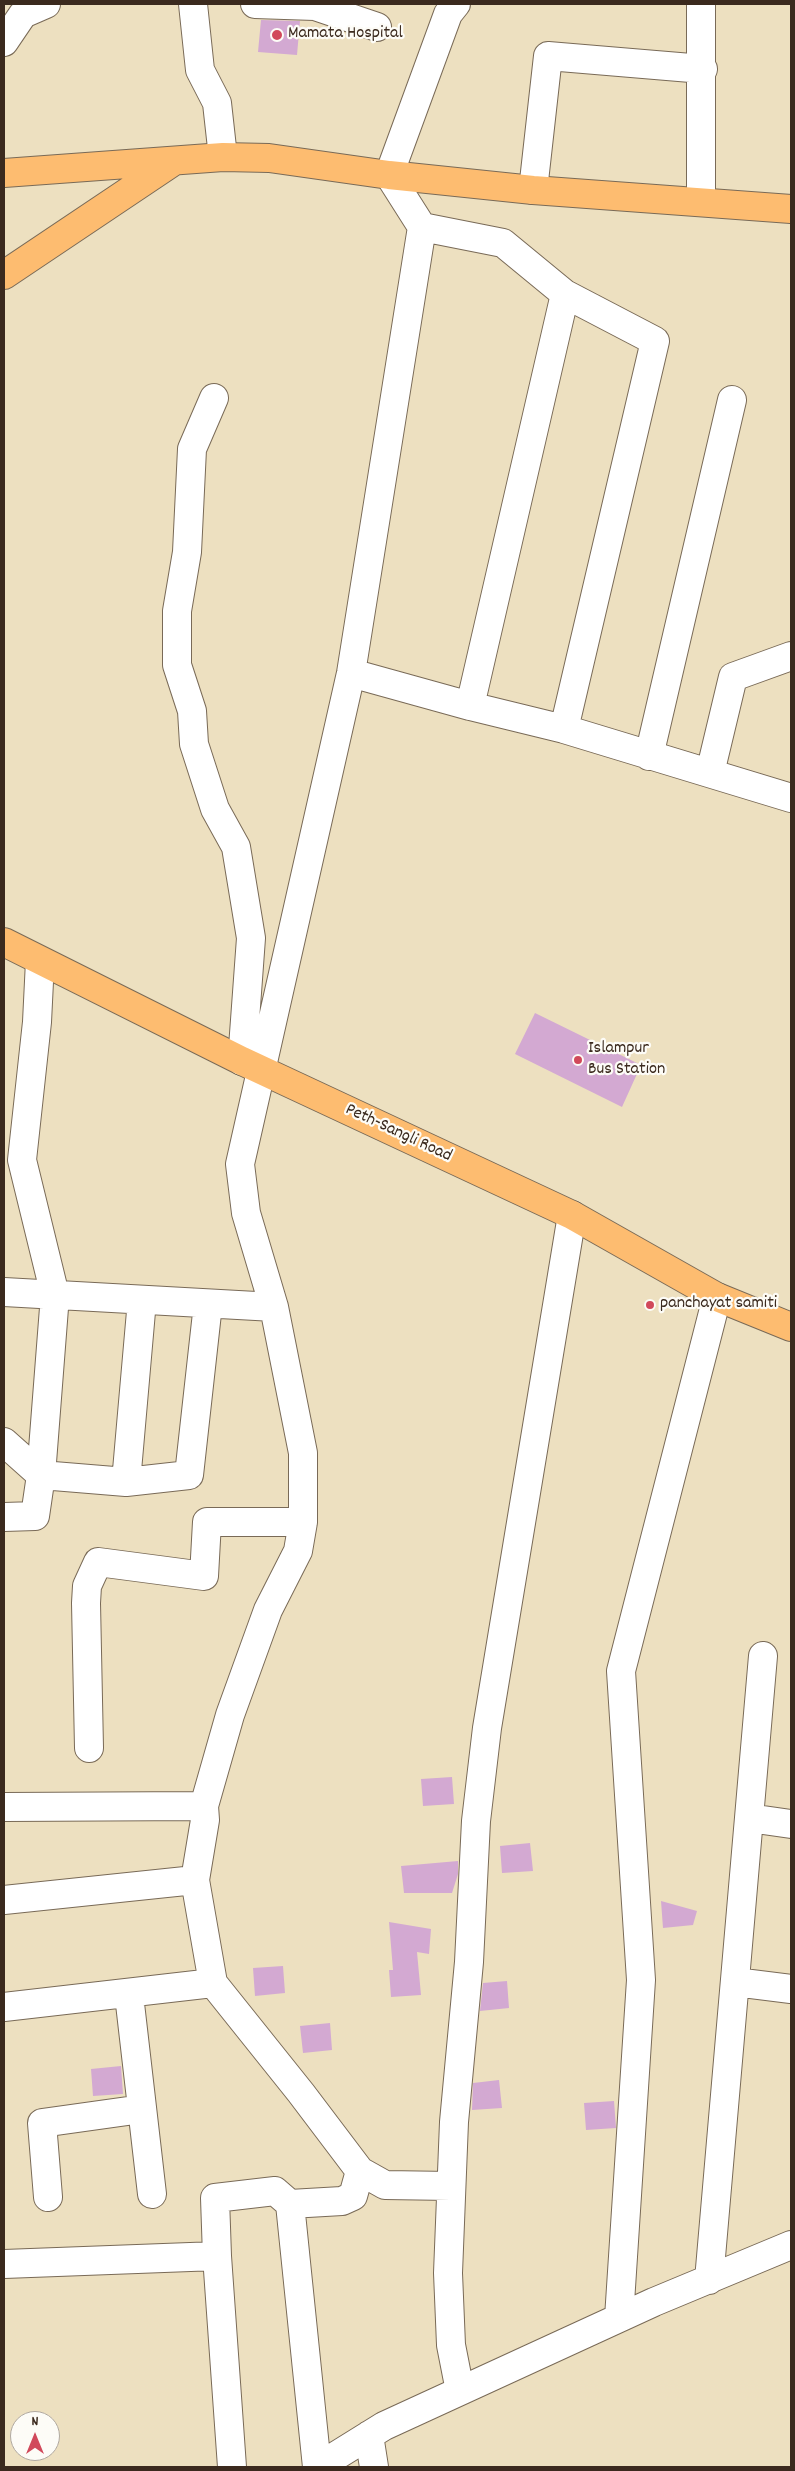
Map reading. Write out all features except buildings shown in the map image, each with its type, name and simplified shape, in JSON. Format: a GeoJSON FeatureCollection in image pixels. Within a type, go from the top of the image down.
{"type":"FeatureCollection","features":[{"type":"Feature","properties":{"kind":"main road"},"geometry":{"type":"LineString","coordinates":[[4,173],[223,157],[269,158],[389,175],[533,190],[791,209]]}},
{"type":"Feature","properties":{"kind":"main road"},"geometry":{"type":"LineString","coordinates":[[4,275],[175,160]]}},
{"type":"Feature","properties":{"kind":"main road","name":"Peth-Sangli Road"},"geometry":{"type":"LineString","coordinates":[[4,942],[251,1066],[572,1215],[716,1297],[791,1327]]}},
{"type":"Feature","properties":{"kind":"street"},"geometry":{"type":"LineString","coordinates":[[193,4],[200,70],[217,103],[223,157]]}},
{"type":"Feature","properties":{"kind":"street"},"geometry":{"type":"LineString","coordinates":[[255,4],[316,6],[377,28]]}},
{"type":"Feature","properties":{"kind":"street"},"geometry":{"type":"LineString","coordinates":[[251,1066],[351,673],[422,227],[389,175],[448,14],[456,4]]}},
{"type":"Feature","properties":{"kind":"street"},"geometry":{"type":"LineString","coordinates":[[701,4],[703,70],[702,202]]}},
{"type":"Feature","properties":{"kind":"street"},"geometry":{"type":"LineString","coordinates":[[4,42],[24,9]]}},
{"type":"Feature","properties":{"kind":"street"},"geometry":{"type":"LineString","coordinates":[[533,190],[548,56],[703,70]]}},
{"type":"Feature","properties":{"kind":"street"},"geometry":{"type":"LineString","coordinates":[[422,227],[503,242],[565,294],[655,341],[564,729]]}},
{"type":"Feature","properties":{"kind":"street"},"geometry":{"type":"LineString","coordinates":[[470,706],[565,294]]}},
{"type":"Feature","properties":{"kind":"street"},"geometry":{"type":"LineString","coordinates":[[214,398],[192,449],[187,552],[177,612],[177,665],[192,711],[194,744],[215,809],[236,847],[251,938],[251,1066],[240,1164],[246,1213],[274,1307],[302,1454],[303,1522],[298,1551],[268,1610],[230,1715],[204,1806],[204,1820],[195,1880],[213,1983],[301,2093],[360,2171],[385,2184],[452,2186]]}},
{"type":"Feature","properties":{"kind":"street"},"geometry":{"type":"LineString","coordinates":[[649,756],[732,400]]}},
{"type":"Feature","properties":{"kind":"street"},"geometry":{"type":"LineString","coordinates":[[710,773],[733,677],[791,656]]}},
{"type":"Feature","properties":{"kind":"street"},"geometry":{"type":"LineString","coordinates":[[351,673],[470,706],[564,729],[791,798]]}},
{"type":"Feature","properties":{"kind":"street"},"geometry":{"type":"LineString","coordinates":[[4,1517],[35,1516],[41,1475],[55,1295],[22,1160],[37,1022],[40,961]]}},
{"type":"Feature","properties":{"kind":"street"},"geometry":{"type":"LineString","coordinates":[[460,2391],[451,2345],[448,2273],[454,2122],[469,1962],[476,1821],[487,1728],[572,1215]]}},
{"type":"Feature","properties":{"kind":"street"},"geometry":{"type":"LineString","coordinates":[[4,1292],[274,1307]]}},
{"type":"Feature","properties":{"kind":"street"},"geometry":{"type":"LineString","coordinates":[[618,2318],[641,1980],[621,1671],[716,1297]]}},
{"type":"Feature","properties":{"kind":"street"},"geometry":{"type":"LineString","coordinates":[[126,1482],[142,1300]]}},
{"type":"Feature","properties":{"kind":"street"},"geometry":{"type":"LineString","coordinates":[[4,1442],[41,1475],[126,1482],[190,1475],[208,1304]]}},
{"type":"Feature","properties":{"kind":"street"},"geometry":{"type":"LineString","coordinates":[[89,1748],[86,1603],[87,1586],[98,1562],[204,1576],[207,1522],[303,1522]]}},
{"type":"Feature","properties":{"kind":"street"},"geometry":{"type":"LineString","coordinates":[[709,2280],[763,1656]]}},
{"type":"Feature","properties":{"kind":"street"},"geometry":{"type":"LineString","coordinates":[[4,1807],[204,1806]]}},
{"type":"Feature","properties":{"kind":"street"},"geometry":{"type":"LineString","coordinates":[[749,1818],[791,1824]]}},
{"type":"Feature","properties":{"kind":"street"},"geometry":{"type":"LineString","coordinates":[[4,1900],[195,1880]]}},
{"type":"Feature","properties":{"kind":"street"},"geometry":{"type":"LineString","coordinates":[[735,1982],[791,1990]]}},
{"type":"Feature","properties":{"kind":"street"},"geometry":{"type":"LineString","coordinates":[[4,2007],[128,1995],[213,1983]]}},
{"type":"Feature","properties":{"kind":"street"},"geometry":{"type":"LineString","coordinates":[[128,1995],[152,2194]]}},
{"type":"Feature","properties":{"kind":"street"},"geometry":{"type":"LineString","coordinates":[[48,2197],[42,2123],[142,2109]]}},
{"type":"Feature","properties":{"kind":"street"},"geometry":{"type":"LineString","coordinates":[[290,2204],[342,2202],[353,2196],[360,2171]]}},
{"type":"Feature","properties":{"kind":"street"},"geometry":{"type":"LineString","coordinates":[[232,2467],[217,2256],[215,2198],[275,2191],[290,2204],[318,2467],[369,2435],[460,2391],[618,2318],[791,2245]]}},
{"type":"Feature","properties":{"kind":"street"},"geometry":{"type":"LineString","coordinates":[[4,2264],[217,2256]]}},
{"type":"Feature","properties":{"kind":"street"},"geometry":{"type":"LineString","coordinates":[[369,2435],[374,2467]]}},
{"type":"Feature","properties":{"kind":"place","name":"Mamata Hospital"},"geometry":{"type":"Point","coordinates":[277,35]}},
{"type":"Feature","properties":{"kind":"place","name":"Islampur Bus Station"},"geometry":{"type":"Point","coordinates":[578,1060]}},
{"type":"Feature","properties":{"kind":"place","name":"panchayat samiti"},"geometry":{"type":"Point","coordinates":[650,1305]}}]}
